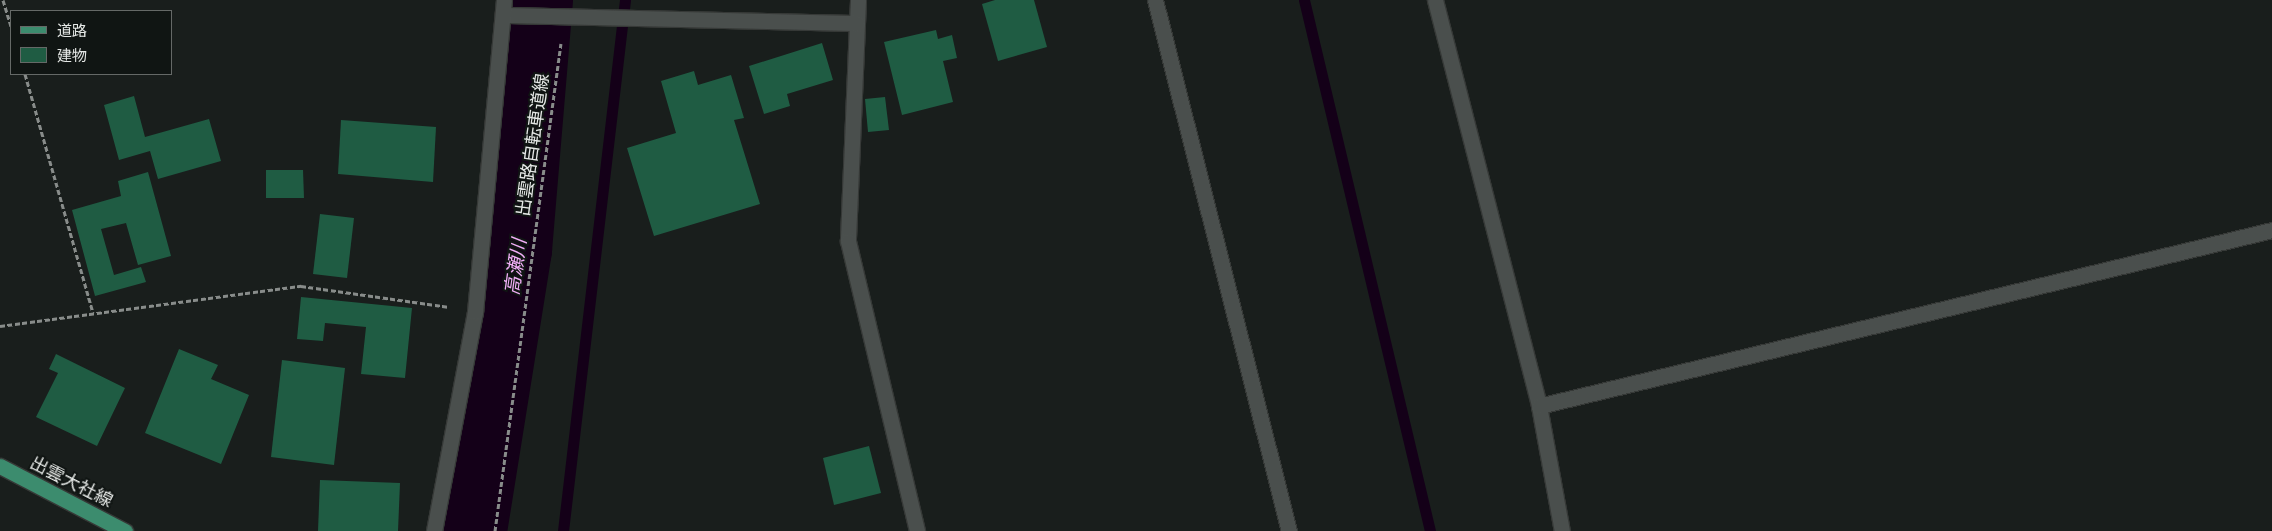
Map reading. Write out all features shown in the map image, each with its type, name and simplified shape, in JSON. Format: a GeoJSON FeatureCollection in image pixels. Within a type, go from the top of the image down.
{"type":"FeatureCollection","features":[{"type":"Feature","properties":{"kind":"main road","name":"出雲大社線"},"geometry":{"type":"LineString","coordinates":[[0,466],[125,531]]}},
{"type":"Feature","properties":{"kind":"street"},"geometry":{"type":"LineString","coordinates":[[434,531],[475,312],[504,0]]}},
{"type":"Feature","properties":{"kind":"street"},"geometry":{"type":"LineString","coordinates":[[858,0],[848,241],[917,531]]}},
{"type":"Feature","properties":{"kind":"street"},"geometry":{"type":"LineString","coordinates":[[1155,0],[1289,531]]}},
{"type":"Feature","properties":{"kind":"street"},"geometry":{"type":"LineString","coordinates":[[1435,0],[1539,406],[1562,531]]}},
{"type":"Feature","properties":{"kind":"street"},"geometry":{"type":"LineString","coordinates":[[504,15],[564,18],[857,23]]}},
{"type":"Feature","properties":{"kind":"street"},"geometry":{"type":"LineString","coordinates":[[1539,406],[2272,230]]}},
{"type":"Feature","properties":{"kind":"path"},"geometry":{"type":"LineString","coordinates":[[3,0],[10,24]]}},
{"type":"Feature","properties":{"kind":"path","name":"出雲路自転車道線"},"geometry":{"type":"LineString","coordinates":[[495,531],[564,18]]}},
{"type":"Feature","properties":{"kind":"path"},"geometry":{"type":"LineString","coordinates":[[25,75],[93,313]]}},
{"type":"Feature","properties":{"kind":"path"},"geometry":{"type":"LineString","coordinates":[[0,326],[301,286],[475,312]]}},
{"type":"Feature","properties":{"kind":"building"},"geometry":{"type":"Polygon","coordinates":[[[995,0],[1034,0],[1047,47],[998,61],[982,4],[995,0]]]}},
{"type":"Feature","properties":{"kind":"building"},"geometry":{"type":"Polygon","coordinates":[[[936,30],[938,39],[952,35],[957,58],[943,61],[953,102],[902,115],[884,42],[936,30]]]}},
{"type":"Feature","properties":{"kind":"building"},"geometry":{"type":"Polygon","coordinates":[[[822,43],[833,80],[787,94],[790,106],[764,114],[749,66],[822,43]]]}},
{"type":"Feature","properties":{"kind":"building"},"geometry":{"type":"Polygon","coordinates":[[[694,71],[698,85],[731,75],[744,118],[734,120],[760,204],[654,236],[627,148],[676,133],[661,81],[694,71]]]}},
{"type":"Feature","properties":{"kind":"building"},"geometry":{"type":"Polygon","coordinates":[[[134,96],[145,137],[209,119],[221,161],[158,179],[150,151],[119,160],[104,105],[134,96]]]}},
{"type":"Feature","properties":{"kind":"building"},"geometry":{"type":"Polygon","coordinates":[[[885,97],[889,130],[868,132],[865,99],[885,97]]]}},
{"type":"Feature","properties":{"kind":"building"},"geometry":{"type":"Polygon","coordinates":[[[341,120],[436,127],[433,182],[338,174],[341,120]]]}},
{"type":"Feature","properties":{"kind":"building"},"geometry":{"type":"Polygon","coordinates":[[[266,170],[303,170],[304,198],[266,198],[266,170]]]}},
{"type":"Feature","properties":{"kind":"building"},"geometry":{"type":"Polygon","coordinates":[[[148,172],[171,256],[138,265],[126,223],[101,229],[114,275],[141,267],[146,282],[95,296],[72,210],[121,196],[118,181],[148,172]]]}},
{"type":"Feature","properties":{"kind":"building"},"geometry":{"type":"Polygon","coordinates":[[[320,214],[354,218],[347,278],[313,274],[320,214]]]}},
{"type":"Feature","properties":{"kind":"building"},"geometry":{"type":"Polygon","coordinates":[[[301,297],[412,308],[405,378],[361,374],[366,327],[325,323],[323,341],[297,339],[301,297]]]}},
{"type":"Feature","properties":{"kind":"building"},"geometry":{"type":"Polygon","coordinates":[[[179,349],[218,365],[211,379],[249,395],[221,464],[145,433],[179,349]]]}},
{"type":"Feature","properties":{"kind":"building"},"geometry":{"type":"Polygon","coordinates":[[[56,354],[125,388],[97,446],[36,417],[58,373],[49,369],[56,354]]]}},
{"type":"Feature","properties":{"kind":"building"},"geometry":{"type":"Polygon","coordinates":[[[282,360],[345,368],[334,465],[271,457],[282,360]]]}},
{"type":"Feature","properties":{"kind":"building"},"geometry":{"type":"Polygon","coordinates":[[[869,446],[881,493],[834,505],[823,458],[869,446]]]}},
{"type":"Feature","properties":{"kind":"building"},"geometry":{"type":"Polygon","coordinates":[[[320,480],[400,483],[398,531],[318,531],[320,480]]]}},
{"type":"Feature","properties":{"kind":"waterway","name":"高瀬川"},"geometry":{"type":"LineString","coordinates":[[474,531],[519,250],[540,0]]}},
{"type":"Feature","properties":{"kind":"waterway"},"geometry":{"type":"LineString","coordinates":[[563,531],[625,0]]}},
{"type":"Feature","properties":{"kind":"waterway"},"geometry":{"type":"LineString","coordinates":[[1304,0],[1430,531]]}}]}
